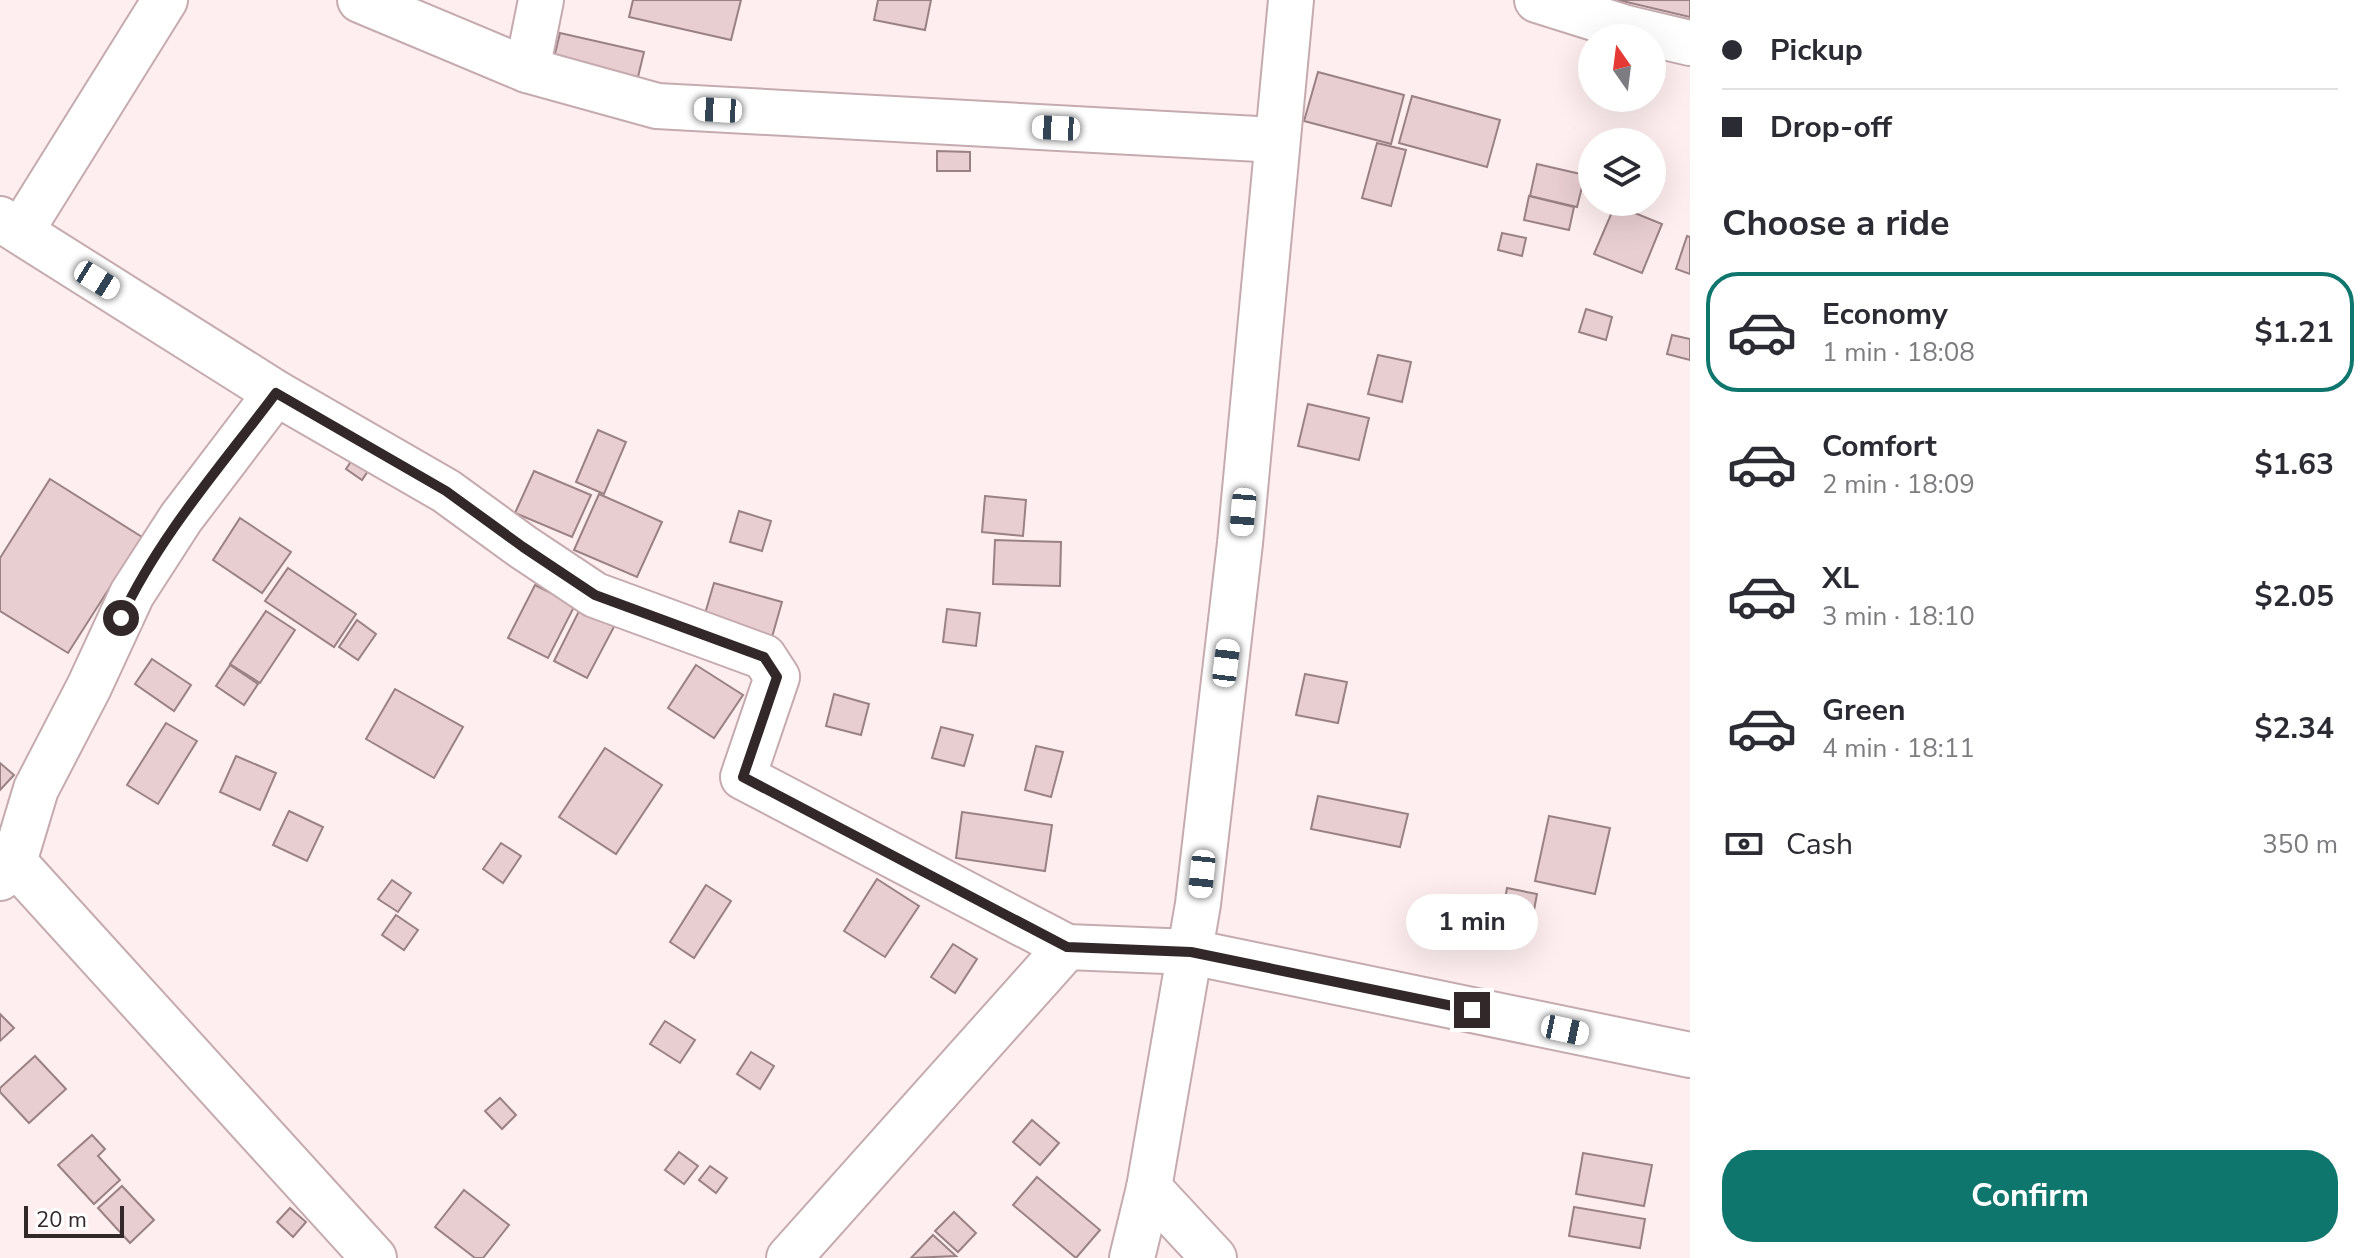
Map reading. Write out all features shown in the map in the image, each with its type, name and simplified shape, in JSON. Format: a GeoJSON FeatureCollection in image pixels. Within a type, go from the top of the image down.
{"type":"FeatureCollection","features":[{"type":"Feature","properties":{"kind":"street"},"geometry":{"type":"LineString","coordinates":[[165,0],[10,225],[276,393],[446,491],[595,595],[764,657],[777,677],[743,777],[1067,947],[1191,952],[1690,1055]]}},
{"type":"Feature","properties":{"kind":"street"},"geometry":{"type":"LineString","coordinates":[[360,0],[527,70],[657,106],[1277,140]]}},
{"type":"Feature","properties":{"kind":"street"},"geometry":{"type":"LineString","coordinates":[[527,70],[541,0]]}},
{"type":"Feature","properties":{"kind":"street"},"geometry":{"type":"LineString","coordinates":[[1132,1258],[1149,1188],[1191,952],[1240,543],[1291,0]]}},
{"type":"Feature","properties":{"kind":"street"},"geometry":{"type":"LineString","coordinates":[[1537,0],[1626,28],[1690,43]]}},
{"type":"Feature","properties":{"kind":"street"},"geometry":{"type":"LineString","coordinates":[[276,393],[181,518],[132,594],[89,687],[36,789],[7,870],[374,1258]]}},
{"type":"Feature","properties":{"kind":"street"},"geometry":{"type":"LineString","coordinates":[[789,1258],[1067,947]]}},
{"type":"Feature","properties":{"kind":"street"},"geometry":{"type":"LineString","coordinates":[[1149,1188],[1214,1258]]}},
{"type":"Feature","properties":{"kind":"building"},"geometry":{"type":"Polygon","coordinates":[[[633,0],[741,0],[731,40],[629,17],[633,0]]]}},
{"type":"Feature","properties":{"kind":"building"},"geometry":{"type":"Polygon","coordinates":[[[878,0],[931,0],[925,30],[874,20],[878,0]]]}},
{"type":"Feature","properties":{"kind":"building"},"geometry":{"type":"Polygon","coordinates":[[[1618,0],[1690,0],[1690,17],[1618,0]]]}},
{"type":"Feature","properties":{"kind":"building"},"geometry":{"type":"Polygon","coordinates":[[[560,33],[644,52],[636,85],[552,66],[560,33]]]}},
{"type":"Feature","properties":{"kind":"building"},"geometry":{"type":"Polygon","coordinates":[[[1318,72],[1404,95],[1391,144],[1304,121],[1318,72]]]}},
{"type":"Feature","properties":{"kind":"building"},"geometry":{"type":"Polygon","coordinates":[[[1412,96],[1500,120],[1487,167],[1399,143],[1412,96]]]}},
{"type":"Feature","properties":{"kind":"building"},"geometry":{"type":"Polygon","coordinates":[[[1377,143],[1406,150],[1391,206],[1362,198],[1377,143]]]}},
{"type":"Feature","properties":{"kind":"building"},"geometry":{"type":"Polygon","coordinates":[[[937,151],[970,152],[970,171],[937,171],[937,151]]]}},
{"type":"Feature","properties":{"kind":"building"},"geometry":{"type":"Polygon","coordinates":[[[1537,164],[1578,173],[1577,207],[1530,196],[1537,164]]]}},
{"type":"Feature","properties":{"kind":"building"},"geometry":{"type":"Polygon","coordinates":[[[1529,196],[1574,207],[1569,230],[1524,220],[1529,196]]]}},
{"type":"Feature","properties":{"kind":"building"},"geometry":{"type":"Polygon","coordinates":[[[1610,216],[1642,216],[1662,224],[1642,273],[1594,254],[1610,216]]]}},
{"type":"Feature","properties":{"kind":"building"},"geometry":{"type":"Polygon","coordinates":[[[1502,233],[1526,238],[1522,256],[1498,250],[1502,233]]]}},
{"type":"Feature","properties":{"kind":"building"},"geometry":{"type":"Polygon","coordinates":[[[1687,236],[1690,237],[1690,274],[1676,269],[1687,236]]]}},
{"type":"Feature","properties":{"kind":"building"},"geometry":{"type":"Polygon","coordinates":[[[1586,309],[1612,317],[1606,340],[1579,332],[1586,309]]]}},
{"type":"Feature","properties":{"kind":"building"},"geometry":{"type":"Polygon","coordinates":[[[1672,335],[1690,339],[1690,360],[1667,354],[1672,335]]]}},
{"type":"Feature","properties":{"kind":"building"},"geometry":{"type":"Polygon","coordinates":[[[1378,355],[1411,362],[1402,402],[1368,394],[1378,355]]]}},
{"type":"Feature","properties":{"kind":"building"},"geometry":{"type":"Polygon","coordinates":[[[1308,404],[1369,418],[1359,460],[1298,446],[1308,404]]]}},
{"type":"Feature","properties":{"kind":"building"},"geometry":{"type":"Polygon","coordinates":[[[598,430],[626,442],[604,494],[576,482],[598,430]]]}},
{"type":"Feature","properties":{"kind":"building"},"geometry":{"type":"Polygon","coordinates":[[[354,457],[370,468],[362,480],[346,469],[354,457]]]}},
{"type":"Feature","properties":{"kind":"building"},"geometry":{"type":"Polygon","coordinates":[[[534,471],[591,495],[572,537],[515,513],[534,471]]]}},
{"type":"Feature","properties":{"kind":"building"},"geometry":{"type":"Polygon","coordinates":[[[50,479],[142,537],[68,653],[0,611],[0,558],[50,479]]]}},
{"type":"Feature","properties":{"kind":"building"},"geometry":{"type":"Polygon","coordinates":[[[599,494],[662,522],[637,577],[574,550],[599,494]]]}},
{"type":"Feature","properties":{"kind":"building"},"geometry":{"type":"Polygon","coordinates":[[[985,496],[1026,500],[1023,536],[982,532],[985,496]]]}},
{"type":"Feature","properties":{"kind":"building"},"geometry":{"type":"Polygon","coordinates":[[[739,511],[771,521],[762,551],[730,542],[739,511]]]}},
{"type":"Feature","properties":{"kind":"building"},"geometry":{"type":"Polygon","coordinates":[[[240,518],[291,552],[262,593],[213,560],[240,518]]]}},
{"type":"Feature","properties":{"kind":"building"},"geometry":{"type":"Polygon","coordinates":[[[995,540],[1061,542],[1060,586],[993,584],[995,540]]]}},
{"type":"Feature","properties":{"kind":"building"},"geometry":{"type":"Polygon","coordinates":[[[288,568],[356,614],[334,647],[265,601],[288,568]]]}},
{"type":"Feature","properties":{"kind":"building"},"geometry":{"type":"Polygon","coordinates":[[[714,583],[782,602],[772,637],[704,617],[714,583]]]}},
{"type":"Feature","properties":{"kind":"building"},"geometry":{"type":"Polygon","coordinates":[[[535,585],[575,605],[548,658],[508,638],[535,585]]]}},
{"type":"Feature","properties":{"kind":"building"},"geometry":{"type":"Polygon","coordinates":[[[582,605],[616,623],[587,678],[554,661],[582,605]]]}},
{"type":"Feature","properties":{"kind":"building"},"geometry":{"type":"Polygon","coordinates":[[[947,609],[980,613],[976,646],[943,642],[947,609]]]}},
{"type":"Feature","properties":{"kind":"building"},"geometry":{"type":"Polygon","coordinates":[[[266,611],[295,630],[260,683],[230,664],[266,611]]]}},
{"type":"Feature","properties":{"kind":"building"},"geometry":{"type":"Polygon","coordinates":[[[357,620],[376,634],[358,660],[339,647],[357,620]]]}},
{"type":"Feature","properties":{"kind":"building"},"geometry":{"type":"Polygon","coordinates":[[[152,659],[191,685],[174,711],[135,684],[152,659]]]}},
{"type":"Feature","properties":{"kind":"building"},"geometry":{"type":"Polygon","coordinates":[[[230,665],[258,684],[244,705],[216,686],[230,665]]]}},
{"type":"Feature","properties":{"kind":"building"},"geometry":{"type":"Polygon","coordinates":[[[696,665],[743,695],[714,738],[668,708],[696,665]]]}},
{"type":"Feature","properties":{"kind":"building"},"geometry":{"type":"Polygon","coordinates":[[[1305,674],[1347,682],[1338,723],[1296,715],[1305,674]]]}},
{"type":"Feature","properties":{"kind":"building"},"geometry":{"type":"Polygon","coordinates":[[[395,689],[463,727],[434,778],[366,739],[395,689]]]}},
{"type":"Feature","properties":{"kind":"building"},"geometry":{"type":"Polygon","coordinates":[[[834,694],[869,704],[861,735],[826,726],[834,694]]]}},
{"type":"Feature","properties":{"kind":"building"},"geometry":{"type":"Polygon","coordinates":[[[166,723],[197,741],[158,804],[127,785],[166,723]]]}},
{"type":"Feature","properties":{"kind":"building"},"geometry":{"type":"Polygon","coordinates":[[[941,727],[973,735],[964,766],[932,758],[941,727]]]}},
{"type":"Feature","properties":{"kind":"building"},"geometry":{"type":"Polygon","coordinates":[[[1036,746],[1063,752],[1051,797],[1025,790],[1036,746]]]}},
{"type":"Feature","properties":{"kind":"building"},"geometry":{"type":"Polygon","coordinates":[[[605,748],[662,785],[616,854],[559,817],[605,748]]]}},
{"type":"Feature","properties":{"kind":"building"},"geometry":{"type":"Polygon","coordinates":[[[236,756],[276,773],[260,810],[220,792],[236,756]]]}},
{"type":"Feature","properties":{"kind":"building"},"geometry":{"type":"Polygon","coordinates":[[[0,763],[14,775],[0,790],[0,763]]]}},
{"type":"Feature","properties":{"kind":"building"},"geometry":{"type":"Polygon","coordinates":[[[1318,796],[1408,814],[1400,847],[1311,829],[1318,796]]]}},
{"type":"Feature","properties":{"kind":"building"},"geometry":{"type":"Polygon","coordinates":[[[289,811],[323,827],[307,861],[273,845],[289,811]]]}},
{"type":"Feature","properties":{"kind":"building"},"geometry":{"type":"Polygon","coordinates":[[[962,812],[1052,825],[1045,871],[956,858],[962,812]]]}},
{"type":"Feature","properties":{"kind":"building"},"geometry":{"type":"Polygon","coordinates":[[[1549,816],[1610,828],[1595,894],[1535,881],[1549,816]]]}},
{"type":"Feature","properties":{"kind":"building"},"geometry":{"type":"Polygon","coordinates":[[[501,843],[521,856],[503,883],[483,869],[501,843]]]}},
{"type":"Feature","properties":{"kind":"building"},"geometry":{"type":"Polygon","coordinates":[[[877,879],[919,906],[885,957],[844,931],[877,879]]]}},
{"type":"Feature","properties":{"kind":"building"},"geometry":{"type":"Polygon","coordinates":[[[392,880],[411,893],[398,912],[378,899],[392,880]]]}},
{"type":"Feature","properties":{"kind":"building"},"geometry":{"type":"Polygon","coordinates":[[[706,885],[731,901],[694,958],[670,942],[706,885]]]}},
{"type":"Feature","properties":{"kind":"building"},"geometry":{"type":"Polygon","coordinates":[[[1507,888],[1537,894],[1529,937],[1499,931],[1507,888]]]}},
{"type":"Feature","properties":{"kind":"building"},"geometry":{"type":"Polygon","coordinates":[[[396,915],[418,930],[404,950],[382,935],[396,915]]]}},
{"type":"Feature","properties":{"kind":"building"},"geometry":{"type":"Polygon","coordinates":[[[953,944],[977,959],[955,993],[931,977],[953,944]]]}},
{"type":"Feature","properties":{"kind":"building"},"geometry":{"type":"Polygon","coordinates":[[[0,1014],[14,1028],[0,1041],[0,1014]]]}},
{"type":"Feature","properties":{"kind":"building"},"geometry":{"type":"Polygon","coordinates":[[[665,1021],[695,1040],[680,1063],[650,1044],[665,1021]]]}},
{"type":"Feature","properties":{"kind":"building"},"geometry":{"type":"Polygon","coordinates":[[[751,1052],[774,1066],[760,1089],[737,1074],[751,1052]]]}},
{"type":"Feature","properties":{"kind":"building"},"geometry":{"type":"Polygon","coordinates":[[[35,1056],[66,1089],[29,1123],[0,1092],[0,1088],[35,1056]]]}},
{"type":"Feature","properties":{"kind":"building"},"geometry":{"type":"Polygon","coordinates":[[[500,1098],[516,1115],[502,1129],[485,1111],[500,1098]]]}},
{"type":"Feature","properties":{"kind":"building"},"geometry":{"type":"Polygon","coordinates":[[[1032,1120],[1059,1143],[1040,1165],[1013,1142],[1032,1120]]]}},
{"type":"Feature","properties":{"kind":"building"},"geometry":{"type":"Polygon","coordinates":[[[92,1135],[105,1149],[98,1156],[120,1180],[94,1204],[58,1165],[92,1135]]]}},
{"type":"Feature","properties":{"kind":"building"},"geometry":{"type":"Polygon","coordinates":[[[679,1152],[698,1166],[684,1184],[665,1170],[679,1152]]]}},
{"type":"Feature","properties":{"kind":"building"},"geometry":{"type":"Polygon","coordinates":[[[1583,1153],[1652,1165],[1644,1206],[1576,1194],[1583,1153]]]}},
{"type":"Feature","properties":{"kind":"building"},"geometry":{"type":"Polygon","coordinates":[[[710,1166],[727,1178],[716,1193],[699,1180],[710,1166]]]}},
{"type":"Feature","properties":{"kind":"building"},"geometry":{"type":"Polygon","coordinates":[[[1037,1177],[1100,1230],[1076,1258],[1013,1205],[1037,1177]]]}},
{"type":"Feature","properties":{"kind":"building"},"geometry":{"type":"Polygon","coordinates":[[[122,1186],[154,1220],[130,1243],[98,1208],[122,1186]]]}},
{"type":"Feature","properties":{"kind":"building"},"geometry":{"type":"Polygon","coordinates":[[[464,1190],[509,1225],[483,1258],[475,1258],[435,1227],[464,1190]]]}},
{"type":"Feature","properties":{"kind":"building"},"geometry":{"type":"Polygon","coordinates":[[[1574,1207],[1645,1219],[1640,1248],[1569,1236],[1574,1207]]]}},
{"type":"Feature","properties":{"kind":"building"},"geometry":{"type":"Polygon","coordinates":[[[290,1208],[306,1222],[293,1237],[277,1222],[290,1208]]]}},
{"type":"Feature","properties":{"kind":"building"},"geometry":{"type":"Polygon","coordinates":[[[954,1212],[976,1233],[958,1252],[935,1231],[954,1212]]]}},
{"type":"Feature","properties":{"kind":"building"},"geometry":{"type":"Polygon","coordinates":[[[933,1235],[956,1256],[911,1258],[933,1235]]]}},
{"type":"Feature","properties":{"kind":"route"},"geometry":{"type":"LineString","coordinates":[[121,618],[132,594],[181,518],[276,393],[446,491],[595,595],[764,657],[777,677],[743,777],[1067,947],[1191,952],[1472,1010]]}}]}
